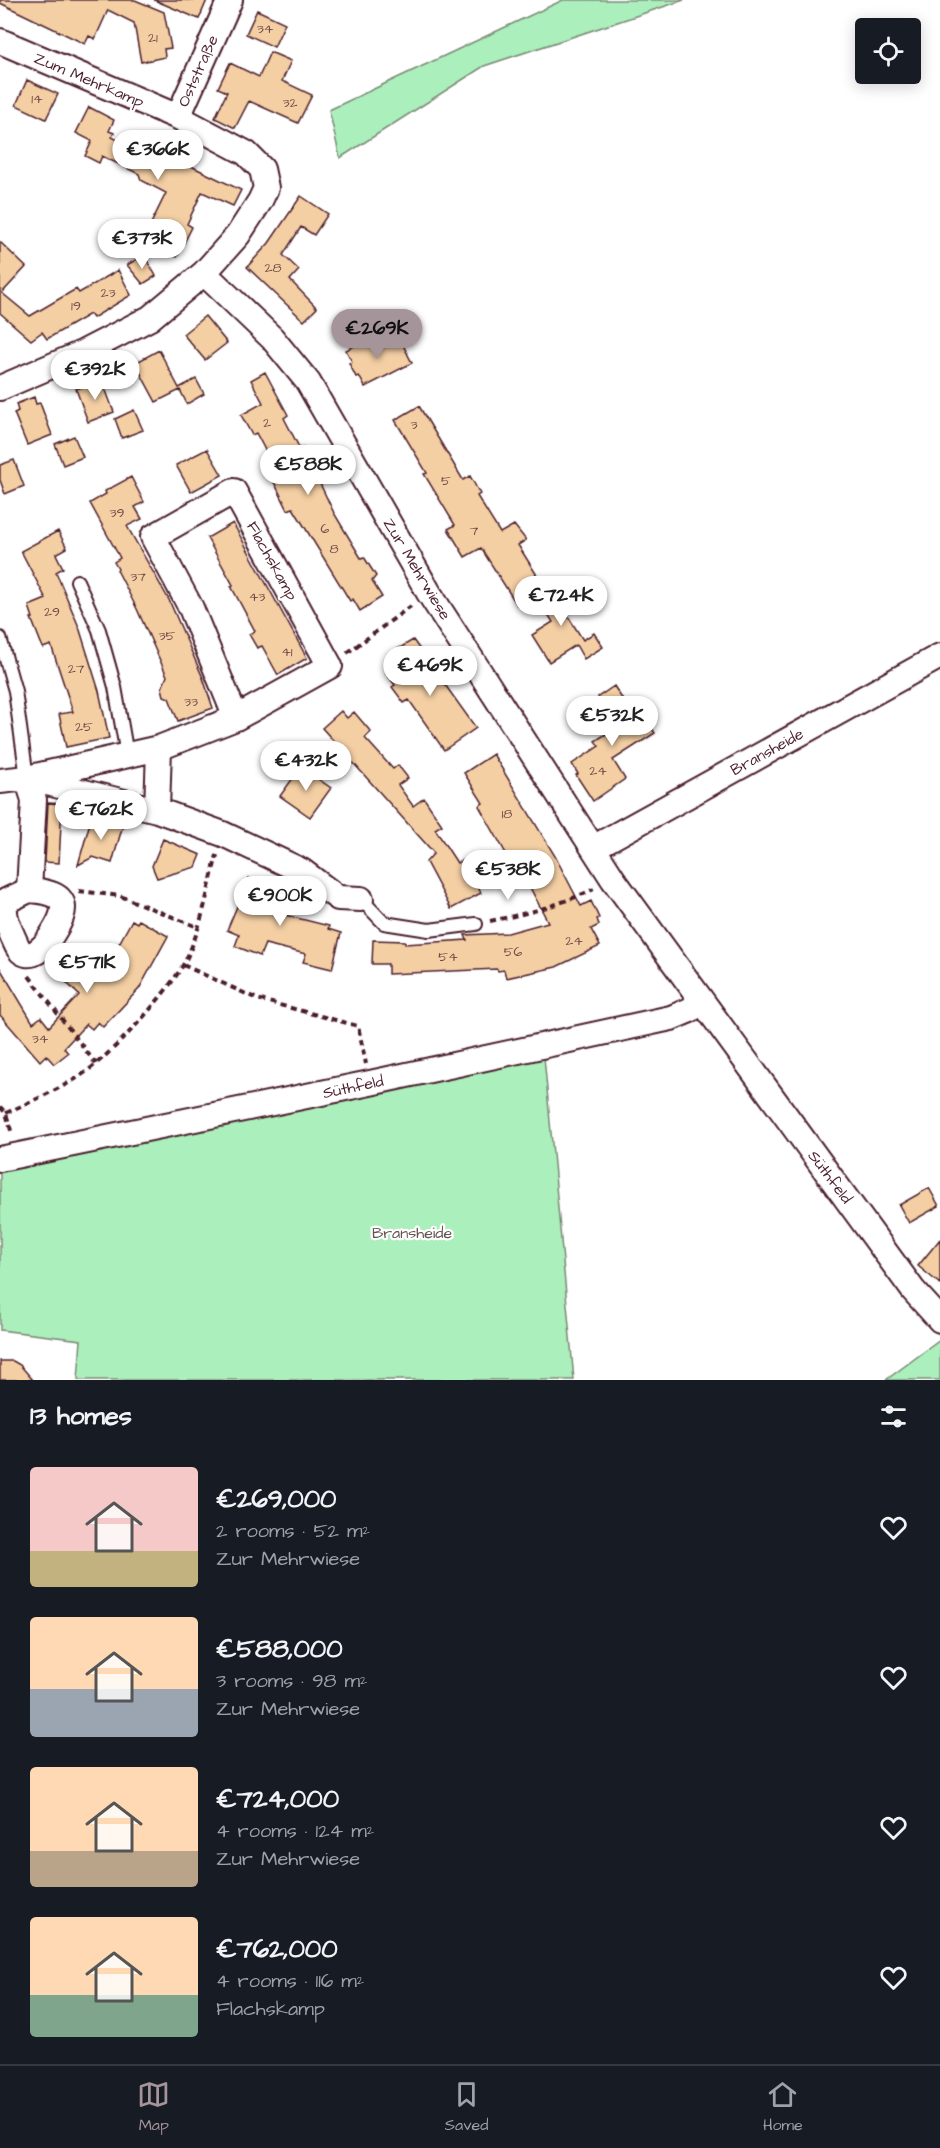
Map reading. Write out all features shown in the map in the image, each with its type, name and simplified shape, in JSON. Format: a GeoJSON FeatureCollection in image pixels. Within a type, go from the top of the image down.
{"type":"FeatureCollection","features":[{"type":"Feature","properties":{"kind":"street","name":"Oststraße"},"geometry":{"type":"LineString","coordinates":[[3,380],[84,352],[150,318],[204,273],[238,235],[260,201],[266,188],[262,169],[246,153],[178,117],[230,0]]}},
{"type":"Feature","properties":{"kind":"street","name":"Zum Mehrkamp"},"geometry":{"type":"LineString","coordinates":[[0,41],[178,117]]}},
{"type":"Feature","properties":{"kind":"street","name":"Zur Mehrwiese"},"geometry":{"type":"LineString","coordinates":[[204,273],[272,338],[308,382],[429,592],[613,879],[676,967]]}},
{"type":"Feature","properties":{"kind":"street","name":"Flachskamp"},"geometry":{"type":"LineString","coordinates":[[236,718],[190,608],[153,537],[234,491],[330,666]]}},
{"type":"Feature","properties":{"kind":"street","name":"Bransheide"},"geometry":{"type":"LineString","coordinates":[[593,848],[940,656]]}},
{"type":"Feature","properties":{"kind":"street"},"geometry":{"type":"LineString","coordinates":[[0,781],[27,778],[159,748],[236,718],[330,666]]}},
{"type":"Feature","properties":{"kind":"street"},"geometry":{"type":"LineString","coordinates":[[157,810],[159,748]]}},
{"type":"Feature","properties":{"kind":"street"},"geometry":{"type":"LineString","coordinates":[[27,778],[157,810],[223,834],[302,871],[338,898],[361,899]]}},
{"type":"Feature","properties":{"kind":"street"},"geometry":{"type":"LineString","coordinates":[[27,778],[34,800],[29,890]]}},
{"type":"Feature","properties":{"kind":"street"},"geometry":{"type":"LineString","coordinates":[[29,890],[55,894],[62,901],[64,910],[52,935],[39,950],[32,954],[25,954],[19,950],[10,931],[4,908],[6,901],[29,890]]}},
{"type":"Feature","properties":{"kind":"street","name":"Süthfeld"},"geometry":{"type":"LineString","coordinates":[[676,967],[914,1290],[940,1320]]}},
{"type":"Feature","properties":{"kind":"street","name":"Süthfeld"},"geometry":{"type":"LineString","coordinates":[[0,1159],[671,1018],[690,1010],[701,1002]]}},
{"type":"Feature","properties":{"kind":"lane"},"geometry":{"type":"LineString","coordinates":[[77,581],[99,630],[115,687],[128,755]]}},
{"type":"Feature","properties":{"kind":"lane"},"geometry":{"type":"LineString","coordinates":[[0,638],[15,691],[27,778]]}},
{"type":"Feature","properties":{"kind":"lane"},"geometry":{"type":"LineString","coordinates":[[361,899],[384,923],[429,930],[476,924]]}},
{"type":"Feature","properties":{"kind":"path"},"geometry":{"type":"LineString","coordinates":[[330,666],[429,592]]}},
{"type":"Feature","properties":{"kind":"path"},"geometry":{"type":"LineString","coordinates":[[0,1107],[6,1113],[74,1081],[96,1064],[144,1017],[183,965],[198,927],[223,834]]}},
{"type":"Feature","properties":{"kind":"path"},"geometry":{"type":"LineString","coordinates":[[476,924],[569,901],[613,879]]}},
{"type":"Feature","properties":{"kind":"path"},"geometry":{"type":"LineString","coordinates":[[62,901],[79,890],[120,896],[198,927]]}},
{"type":"Feature","properties":{"kind":"path"},"geometry":{"type":"LineString","coordinates":[[25,954],[24,969],[96,1064]]}},
{"type":"Feature","properties":{"kind":"path"},"geometry":{"type":"LineString","coordinates":[[183,965],[257,999],[358,1026],[370,1083]]}},
{"type":"Feature","properties":{"kind":"green space"},"geometry":{"type":"Polygon","coordinates":[[[563,0],[684,0],[484,66],[340,158],[329,110],[563,0]]]}},
{"type":"Feature","properties":{"kind":"green space","name":"Bransheide"},"geometry":{"type":"Polygon","coordinates":[[[544,1057],[574,1380],[78,1380],[81,1340],[0,1330],[0,1167],[544,1057]]]}},
{"type":"Feature","properties":{"kind":"green space"},"geometry":{"type":"Polygon","coordinates":[[[940,1340],[940,1380],[886,1380],[940,1340]]]}},
{"type":"Feature","properties":{"kind":"building"},"geometry":{"type":"Polygon","coordinates":[[[0,0],[135,0],[164,12],[171,48],[164,49],[165,57],[141,62],[134,23],[108,10],[95,39],[89,36],[85,44],[0,3],[0,0]]]}},
{"type":"Feature","properties":{"kind":"building"},"geometry":{"type":"Polygon","coordinates":[[[154,0],[207,0],[199,19],[154,0]]]}},
{"type":"Feature","properties":{"kind":"building"},"geometry":{"type":"Polygon","coordinates":[[[257,10],[285,23],[274,47],[246,34],[257,10]]]}},
{"type":"Feature","properties":{"kind":"building"},"geometry":{"type":"Polygon","coordinates":[[[270,52],[291,61],[282,81],[312,95],[298,123],[249,101],[235,128],[215,118],[227,92],[218,88],[230,63],[259,77],[270,52]]]}},
{"type":"Feature","properties":{"kind":"building"},"geometry":{"type":"Polygon","coordinates":[[[27,80],[58,94],[46,119],[16,105],[27,80]]]}},
{"type":"Feature","properties":{"kind":"building"},"geometry":{"type":"Polygon","coordinates":[[[89,107],[114,120],[109,131],[114,133],[112,137],[144,154],[149,143],[179,154],[193,167],[241,190],[233,206],[202,192],[187,224],[192,227],[177,257],[143,240],[166,193],[141,180],[139,174],[102,156],[99,163],[85,156],[92,141],[76,133],[89,107]]]}},
{"type":"Feature","properties":{"kind":"building"},"geometry":{"type":"Polygon","coordinates":[[[301,196],[328,214],[314,235],[301,227],[283,255],[299,270],[290,280],[317,308],[304,321],[247,267],[269,243],[301,196]]]}},
{"type":"Feature","properties":{"kind":"building"},"geometry":{"type":"Polygon","coordinates":[[[0,242],[26,267],[2,293],[30,316],[76,289],[79,293],[118,270],[131,295],[93,318],[90,314],[47,339],[42,332],[31,340],[0,313],[0,242]]]}},
{"type":"Feature","properties":{"kind":"building"},"geometry":{"type":"Polygon","coordinates":[[[144,255],[156,276],[143,284],[127,265],[144,255]]]}},
{"type":"Feature","properties":{"kind":"building"},"geometry":{"type":"Polygon","coordinates":[[[205,316],[227,343],[205,360],[183,334],[205,316]]]}},
{"type":"Feature","properties":{"kind":"building"},"geometry":{"type":"Polygon","coordinates":[[[376,335],[382,348],[400,339],[412,363],[365,387],[359,376],[356,377],[346,350],[376,335]]]}},
{"type":"Feature","properties":{"kind":"building"},"geometry":{"type":"Polygon","coordinates":[[[159,350],[179,388],[196,379],[204,394],[187,404],[180,390],[156,402],[135,363],[159,350]]]}},
{"type":"Feature","properties":{"kind":"building"},"geometry":{"type":"Polygon","coordinates":[[[265,372],[288,415],[284,418],[300,449],[303,448],[334,513],[361,558],[364,557],[376,576],[372,581],[382,597],[360,611],[353,599],[350,601],[293,508],[288,510],[270,474],[276,471],[256,433],[252,435],[241,415],[263,403],[251,380],[265,372]]]}},
{"type":"Feature","properties":{"kind":"building"},"geometry":{"type":"Polygon","coordinates":[[[102,380],[114,412],[88,422],[76,389],[102,380]]]}},
{"type":"Feature","properties":{"kind":"building"},"geometry":{"type":"Polygon","coordinates":[[[34,397],[36,404],[40,403],[52,435],[27,445],[14,413],[18,411],[16,404],[34,397]]]}},
{"type":"Feature","properties":{"kind":"building"},"geometry":{"type":"Polygon","coordinates":[[[419,406],[463,480],[470,476],[480,494],[477,496],[500,533],[514,525],[526,540],[518,545],[545,588],[517,605],[481,548],[465,557],[448,529],[455,525],[395,420],[419,406]]]}},
{"type":"Feature","properties":{"kind":"building"},"geometry":{"type":"Polygon","coordinates":[[[134,410],[143,430],[122,438],[115,419],[134,410]]]}},
{"type":"Feature","properties":{"kind":"building"},"geometry":{"type":"Polygon","coordinates":[[[74,436],[83,457],[63,465],[55,444],[74,436]]]}},
{"type":"Feature","properties":{"kind":"building"},"geometry":{"type":"Polygon","coordinates":[[[207,449],[222,475],[191,492],[176,465],[207,449]]]}},
{"type":"Feature","properties":{"kind":"building"},"geometry":{"type":"Polygon","coordinates":[[[14,460],[24,486],[5,494],[0,480],[0,465],[14,460]]]}},
{"type":"Feature","properties":{"kind":"building"},"geometry":{"type":"Polygon","coordinates":[[[131,477],[144,502],[135,507],[142,519],[127,526],[169,600],[203,678],[213,708],[178,721],[169,698],[164,696],[162,688],[167,676],[114,562],[120,558],[90,503],[106,494],[105,491],[131,477]]]}},
{"type":"Feature","properties":{"kind":"building"},"geometry":{"type":"Polygon","coordinates":[[[233,523],[307,658],[278,675],[262,646],[257,648],[249,634],[255,631],[207,538],[233,523]]]}},
{"type":"Feature","properties":{"kind":"building"},"geometry":{"type":"Polygon","coordinates":[[[58,531],[67,548],[56,554],[63,568],[56,572],[79,627],[99,691],[109,738],[66,747],[59,714],[73,712],[51,645],[43,648],[31,618],[33,618],[29,606],[46,599],[21,551],[58,531]]]}},
{"type":"Feature","properties":{"kind":"building"},"geometry":{"type":"Polygon","coordinates":[[[558,580],[569,596],[559,602],[583,640],[594,633],[603,647],[584,659],[576,645],[549,662],[532,635],[553,622],[535,594],[558,580]]]}},
{"type":"Feature","properties":{"kind":"building"},"geometry":{"type":"Polygon","coordinates":[[[413,640],[476,728],[444,750],[409,700],[404,703],[392,687],[395,685],[386,673],[405,659],[398,649],[413,640]]]}},
{"type":"Feature","properties":{"kind":"building"},"geometry":{"type":"Polygon","coordinates":[[[614,686],[633,716],[641,711],[655,733],[613,760],[625,779],[593,801],[576,775],[578,774],[572,764],[599,746],[595,741],[617,727],[598,697],[614,686]]]}},
{"type":"Feature","properties":{"kind":"building"},"geometry":{"type":"Polygon","coordinates":[[[341,711],[347,718],[354,712],[371,732],[365,738],[393,769],[398,765],[408,778],[398,785],[413,806],[424,798],[442,825],[435,829],[457,863],[463,860],[481,893],[451,909],[426,862],[434,853],[322,728],[341,711]]]}},
{"type":"Feature","properties":{"kind":"building"},"geometry":{"type":"Polygon","coordinates":[[[493,754],[555,856],[581,906],[591,901],[599,918],[597,919],[599,925],[591,929],[600,946],[556,967],[506,978],[504,970],[498,971],[497,969],[388,974],[388,964],[372,964],[373,940],[405,941],[405,944],[467,940],[465,935],[508,933],[548,922],[524,876],[520,878],[479,806],[483,803],[464,773],[493,754]]]}},
{"type":"Feature","properties":{"kind":"building"},"geometry":{"type":"Polygon","coordinates":[[[301,767],[331,788],[310,817],[280,796],[301,767]]]}},
{"type":"Feature","properties":{"kind":"building"},"geometry":{"type":"Polygon","coordinates":[[[48,803],[62,804],[59,863],[45,862],[48,803]]]}},
{"type":"Feature","properties":{"kind":"building"},"geometry":{"type":"Polygon","coordinates":[[[91,819],[123,825],[112,863],[93,857],[78,865],[91,819]]]}},
{"type":"Feature","properties":{"kind":"building"},"geometry":{"type":"Polygon","coordinates":[[[163,839],[201,855],[196,867],[157,878],[152,866],[163,839]]]}},
{"type":"Feature","properties":{"kind":"building"},"geometry":{"type":"Polygon","coordinates":[[[249,878],[293,895],[285,915],[329,926],[328,929],[341,933],[332,969],[303,962],[306,954],[265,944],[260,956],[235,946],[239,935],[227,930],[249,878]]]}},
{"type":"Feature","properties":{"kind":"building"},"geometry":{"type":"Polygon","coordinates":[[[132,920],[137,923],[139,920],[168,936],[139,989],[103,1027],[98,1022],[92,1029],[86,1024],[64,1048],[68,1053],[54,1064],[46,1055],[40,1061],[0,1015],[0,968],[33,1023],[41,1017],[49,1027],[79,995],[57,973],[73,956],[99,980],[132,920]]]}},
{"type":"Feature","properties":{"kind":"building"},"geometry":{"type":"Polygon","coordinates":[[[929,1188],[939,1206],[909,1223],[899,1205],[929,1188]]]}},
{"type":"Feature","properties":{"kind":"building"},"geometry":{"type":"Polygon","coordinates":[[[940,1239],[940,1284],[918,1266],[940,1239]]]}},
{"type":"Feature","properties":{"kind":"building"},"geometry":{"type":"Polygon","coordinates":[[[0,1361],[13,1361],[20,1365],[33,1380],[0,1380],[0,1361]]]}}]}
